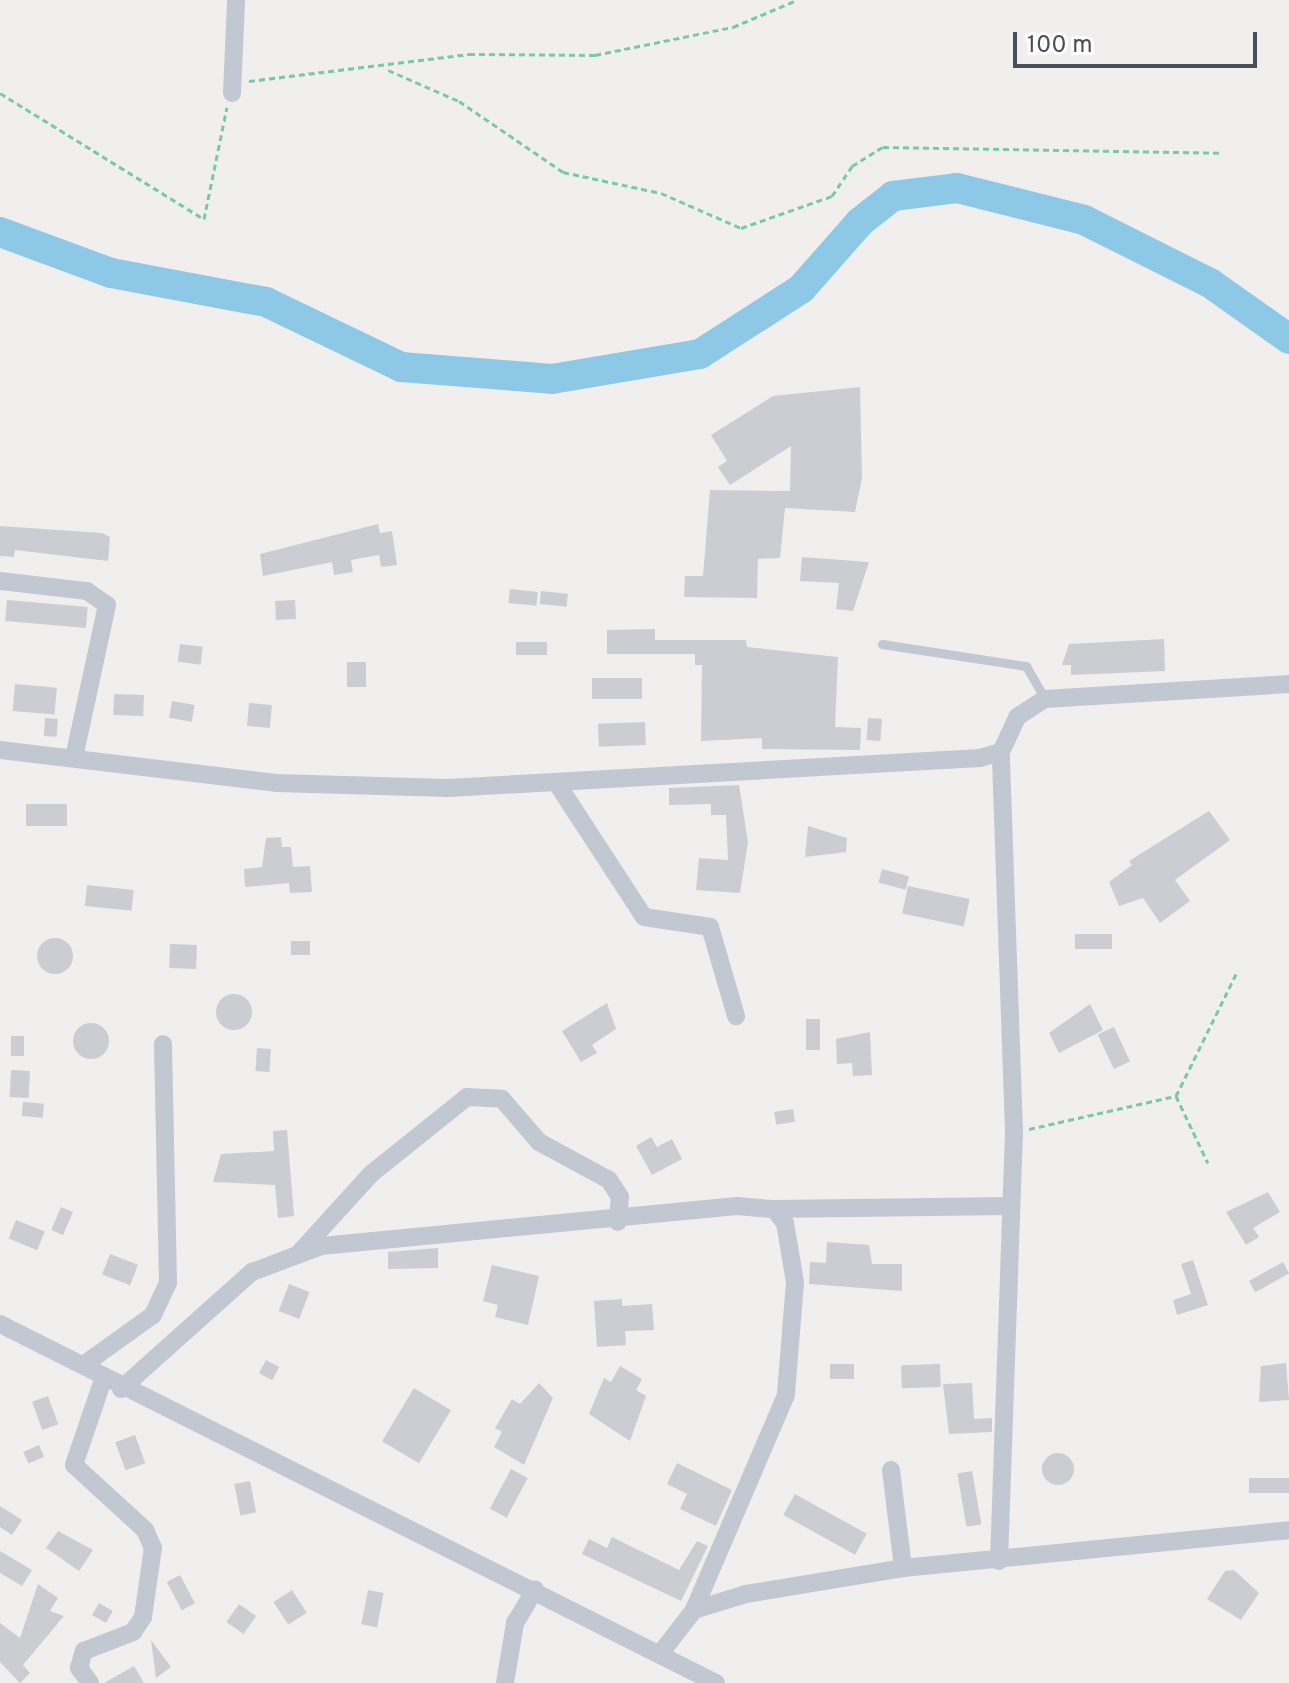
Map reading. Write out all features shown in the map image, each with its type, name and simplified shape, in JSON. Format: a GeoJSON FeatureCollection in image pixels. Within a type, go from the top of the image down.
{"type":"FeatureCollection","features":[{"type":"Feature","properties":{"kind":"street"},"geometry":{"type":"LineString","coordinates":[[232,93],[236,0]]}},
{"type":"Feature","properties":{"kind":"street"},"geometry":{"type":"LineString","coordinates":[[0,581],[87,591],[107,605],[74,757]]}},
{"type":"Feature","properties":{"kind":"street"},"geometry":{"type":"LineString","coordinates":[[999,1561],[1014,1132],[1001,752],[1017,717],[1045,699],[1289,684]]}},
{"type":"Feature","properties":{"kind":"street"},"geometry":{"type":"LineString","coordinates":[[0,750],[362,789],[556,782],[1001,752]]}},
{"type":"Feature","properties":{"kind":"street"},"geometry":{"type":"LineString","coordinates":[[556,782],[644,917],[710,927],[736,1016]]}},
{"type":"Feature","properties":{"kind":"street"},"geometry":{"type":"LineString","coordinates":[[86,1363],[153,1315],[168,1283],[163,1044]]}},
{"type":"Feature","properties":{"kind":"street"},"geometry":{"type":"LineString","coordinates":[[298,1254],[371,1174],[467,1097],[502,1099],[539,1142],[609,1180],[620,1197],[618,1222]]}},
{"type":"Feature","properties":{"kind":"street"},"geometry":{"type":"LineString","coordinates":[[121,1389],[252,1272],[298,1254],[407,1234],[774,1209],[1010,1206]]}},
{"type":"Feature","properties":{"kind":"street"},"geometry":{"type":"LineString","coordinates":[[660,1654],[694,1610],[786,1395],[795,1282],[785,1223],[774,1209]]}},
{"type":"Feature","properties":{"kind":"street"},"geometry":{"type":"LineString","coordinates":[[0,1324],[86,1363],[121,1389],[535,1590],[716,1683]]}},
{"type":"Feature","properties":{"kind":"street"},"geometry":{"type":"LineString","coordinates":[[90,1683],[79,1668],[84,1651],[133,1632],[143,1617],[153,1548],[145,1530],[74,1465],[104,1377]]}},
{"type":"Feature","properties":{"kind":"street"},"geometry":{"type":"LineString","coordinates":[[891,1470],[903,1568]]}},
{"type":"Feature","properties":{"kind":"street"},"geometry":{"type":"LineString","coordinates":[[694,1610],[746,1594],[903,1568],[999,1561],[1289,1530]]}},
{"type":"Feature","properties":{"kind":"street"},"geometry":{"type":"LineString","coordinates":[[505,1683],[515,1623],[535,1590]]}},
{"type":"Feature","properties":{"kind":"lane"},"geometry":{"type":"LineString","coordinates":[[882,644],[1026,666],[1045,699]]}},
{"type":"Feature","properties":{"kind":"path"},"geometry":{"type":"LineString","coordinates":[[0,93],[204,219],[232,93],[254,78],[388,70],[469,54],[595,55],[733,27],[797,0]]}},
{"type":"Feature","properties":{"kind":"path"},"geometry":{"type":"LineString","coordinates":[[388,70],[459,101],[563,172],[661,193],[741,228],[832,196],[852,166],[883,147],[1219,153]]}},
{"type":"Feature","properties":{"kind":"path"},"geometry":{"type":"LineString","coordinates":[[1176,1096],[1238,970]]}},
{"type":"Feature","properties":{"kind":"path"},"geometry":{"type":"LineString","coordinates":[[1014,1132],[1176,1096]]}},
{"type":"Feature","properties":{"kind":"path"},"geometry":{"type":"LineString","coordinates":[[1176,1096],[1208,1163]]}},
{"type":"Feature","properties":{"kind":"building"},"geometry":{"type":"Polygon","coordinates":[[[860,387],[862,478],[855,512],[785,508],[780,558],[758,559],[757,598],[684,597],[685,576],[703,576],[710,490],[790,491],[791,446],[730,485],[718,467],[727,461],[711,435],[773,396],[860,387]]]}},
{"type":"Feature","properties":{"kind":"building"},"geometry":{"type":"Polygon","coordinates":[[[378,524],[380,533],[392,531],[397,565],[381,567],[379,555],[351,560],[353,572],[334,575],[332,562],[263,576],[260,554],[378,524]]]}},
{"type":"Feature","properties":{"kind":"building"},"geometry":{"type":"Polygon","coordinates":[[[0,526],[102,533],[110,537],[108,561],[15,550],[14,557],[0,556],[0,526]]]}},
{"type":"Feature","properties":{"kind":"building"},"geometry":{"type":"Polygon","coordinates":[[[802,557],[869,562],[853,611],[836,609],[839,583],[800,581],[802,557]]]}},
{"type":"Feature","properties":{"kind":"building"},"geometry":{"type":"Polygon","coordinates":[[[510,589],[538,592],[536,606],[509,603],[510,589]]]}},
{"type":"Feature","properties":{"kind":"building"},"geometry":{"type":"Polygon","coordinates":[[[541,591],[568,594],[566,607],[540,604],[541,591]]]}},
{"type":"Feature","properties":{"kind":"building"},"geometry":{"type":"Polygon","coordinates":[[[7,600],[88,607],[86,628],[5,621],[7,600]]]}},
{"type":"Feature","properties":{"kind":"building"},"geometry":{"type":"Polygon","coordinates":[[[295,600],[296,619],[276,620],[275,601],[295,600]]]}},
{"type":"Feature","properties":{"kind":"building"},"geometry":{"type":"Polygon","coordinates":[[[655,629],[655,640],[746,640],[747,647],[838,657],[835,727],[861,728],[860,750],[762,749],[762,738],[701,741],[702,665],[695,665],[695,654],[607,654],[607,630],[655,629]]]}},
{"type":"Feature","properties":{"kind":"building"},"geometry":{"type":"Polygon","coordinates":[[[1164,639],[1165,671],[1071,675],[1071,665],[1062,665],[1069,644],[1164,639]]]}},
{"type":"Feature","properties":{"kind":"building"},"geometry":{"type":"Polygon","coordinates":[[[516,642],[547,642],[547,655],[516,655],[516,642]]]}},
{"type":"Feature","properties":{"kind":"building"},"geometry":{"type":"Polygon","coordinates":[[[180,644],[203,647],[201,665],[178,662],[180,644]]]}},
{"type":"Feature","properties":{"kind":"building"},"geometry":{"type":"Polygon","coordinates":[[[347,662],[366,662],[366,687],[347,687],[347,662]]]}},
{"type":"Feature","properties":{"kind":"building"},"geometry":{"type":"Polygon","coordinates":[[[592,678],[642,678],[642,699],[592,699],[592,678]]]}},
{"type":"Feature","properties":{"kind":"building"},"geometry":{"type":"Polygon","coordinates":[[[15,684],[57,688],[54,715],[13,711],[15,684]]]}},
{"type":"Feature","properties":{"kind":"building"},"geometry":{"type":"Polygon","coordinates":[[[114,694],[144,695],[143,716],[113,715],[114,694]]]}},
{"type":"Feature","properties":{"kind":"building"},"geometry":{"type":"Polygon","coordinates":[[[172,701],[195,705],[192,722],[169,718],[172,701]]]}},
{"type":"Feature","properties":{"kind":"building"},"geometry":{"type":"Polygon","coordinates":[[[249,703],[272,705],[270,728],[247,726],[249,703]]]}},
{"type":"Feature","properties":{"kind":"building"},"geometry":{"type":"Polygon","coordinates":[[[45,718],[58,719],[57,737],[44,736],[45,718]]]}},
{"type":"Feature","properties":{"kind":"building"},"geometry":{"type":"Polygon","coordinates":[[[868,718],[882,719],[880,741],[866,740],[868,718]]]}},
{"type":"Feature","properties":{"kind":"building"},"geometry":{"type":"Polygon","coordinates":[[[645,722],[646,745],[599,747],[598,724],[645,722]]]}},
{"type":"Feature","properties":{"kind":"building"},"geometry":{"type":"Polygon","coordinates":[[[739,785],[748,842],[740,893],[696,890],[699,858],[728,860],[726,815],[711,815],[711,804],[669,805],[669,788],[739,785]]]}},
{"type":"Feature","properties":{"kind":"building"},"geometry":{"type":"Polygon","coordinates":[[[26,804],[67,804],[67,826],[26,826],[26,804]]]}},
{"type":"Feature","properties":{"kind":"building"},"geometry":{"type":"Polygon","coordinates":[[[1209,811],[1230,840],[1175,880],[1190,901],[1160,923],[1143,898],[1119,906],[1109,882],[1132,865],[1129,861],[1209,811]]]}},
{"type":"Feature","properties":{"kind":"building"},"geometry":{"type":"Polygon","coordinates":[[[808,826],[847,838],[846,852],[805,857],[808,826]]]}},
{"type":"Feature","properties":{"kind":"building"},"geometry":{"type":"Polygon","coordinates":[[[281,837],[282,847],[291,847],[293,867],[310,866],[312,892],[290,893],[289,883],[245,887],[244,869],[262,867],[266,838],[281,837]]]}},
{"type":"Feature","properties":{"kind":"building"},"geometry":{"type":"Polygon","coordinates":[[[882,869],[909,876],[905,890],[878,883],[882,869]]]}},
{"type":"Feature","properties":{"kind":"building"},"geometry":{"type":"Polygon","coordinates":[[[87,885],[134,890],[132,911],[85,906],[87,885]]]}},
{"type":"Feature","properties":{"kind":"building"},"geometry":{"type":"Polygon","coordinates":[[[908,886],[970,899],[964,926],[902,913],[908,886]]]}},
{"type":"Feature","properties":{"kind":"building"},"geometry":{"type":"Polygon","coordinates":[[[1075,934],[1112,934],[1112,949],[1075,949],[1075,934]]]}},
{"type":"Feature","properties":{"kind":"building"},"geometry":{"type":"Polygon","coordinates":[[[55,938],[68,943],[73,956],[68,969],[55,974],[42,969],[37,956],[42,943],[55,938]]]}},
{"type":"Feature","properties":{"kind":"building"},"geometry":{"type":"Polygon","coordinates":[[[291,941],[310,941],[310,955],[291,955],[291,941]]]}},
{"type":"Feature","properties":{"kind":"building"},"geometry":{"type":"Polygon","coordinates":[[[170,944],[197,945],[196,969],[169,968],[170,944]]]}},
{"type":"Feature","properties":{"kind":"building"},"geometry":{"type":"Polygon","coordinates":[[[234,994],[247,999],[252,1012],[247,1025],[234,1030],[221,1025],[216,1012],[221,999],[234,994]]]}},
{"type":"Feature","properties":{"kind":"building"},"geometry":{"type":"Polygon","coordinates":[[[607,1003],[616,1029],[592,1045],[597,1053],[581,1062],[562,1031],[607,1003]]]}},
{"type":"Feature","properties":{"kind":"building"},"geometry":{"type":"Polygon","coordinates":[[[1090,1004],[1103,1030],[1059,1053],[1049,1033],[1090,1004]]]}},
{"type":"Feature","properties":{"kind":"building"},"geometry":{"type":"Polygon","coordinates":[[[806,1019],[820,1019],[820,1050],[806,1050],[806,1019]]]}},
{"type":"Feature","properties":{"kind":"building"},"geometry":{"type":"Polygon","coordinates":[[[91,1023],[104,1028],[109,1041],[104,1054],[91,1059],[78,1054],[73,1041],[78,1028],[91,1023]]]}},
{"type":"Feature","properties":{"kind":"building"},"geometry":{"type":"Polygon","coordinates":[[[1114,1027],[1130,1061],[1114,1069],[1098,1035],[1114,1027]]]}},
{"type":"Feature","properties":{"kind":"building"},"geometry":{"type":"Polygon","coordinates":[[[870,1032],[872,1075],[853,1076],[852,1063],[837,1064],[836,1039],[870,1032]]]}},
{"type":"Feature","properties":{"kind":"building"},"geometry":{"type":"Polygon","coordinates":[[[11,1036],[24,1036],[24,1056],[11,1056],[11,1036]]]}},
{"type":"Feature","properties":{"kind":"building"},"geometry":{"type":"Polygon","coordinates":[[[257,1048],[271,1049],[269,1072],[255,1071],[257,1048]]]}},
{"type":"Feature","properties":{"kind":"building"},"geometry":{"type":"Polygon","coordinates":[[[11,1070],[30,1071],[29,1098],[10,1097],[11,1070]]]}},
{"type":"Feature","properties":{"kind":"building"},"geometry":{"type":"Polygon","coordinates":[[[23,1102],[44,1104],[43,1118],[22,1116],[23,1102]]]}},
{"type":"Feature","properties":{"kind":"building"},"geometry":{"type":"Polygon","coordinates":[[[793,1109],[795,1122],[776,1125],[774,1112],[793,1109]]]}},
{"type":"Feature","properties":{"kind":"building"},"geometry":{"type":"Polygon","coordinates":[[[287,1130],[294,1216],[278,1218],[275,1185],[213,1182],[221,1154],[274,1151],[273,1131],[287,1130]]]}},
{"type":"Feature","properties":{"kind":"building"},"geometry":{"type":"Polygon","coordinates":[[[651,1137],[657,1147],[672,1139],[682,1159],[652,1175],[636,1146],[651,1137]]]}},
{"type":"Feature","properties":{"kind":"building"},"geometry":{"type":"Polygon","coordinates":[[[1268,1192],[1280,1212],[1253,1228],[1259,1237],[1246,1245],[1226,1212],[1268,1192]]]}},
{"type":"Feature","properties":{"kind":"building"},"geometry":{"type":"Polygon","coordinates":[[[61,1207],[73,1212],[63,1235],[51,1230],[61,1207]]]}},
{"type":"Feature","properties":{"kind":"building"},"geometry":{"type":"Polygon","coordinates":[[[16,1220],[45,1232],[37,1250],[9,1239],[16,1220]]]}},
{"type":"Feature","properties":{"kind":"building"},"geometry":{"type":"Polygon","coordinates":[[[827,1242],[869,1245],[872,1264],[902,1264],[902,1291],[809,1284],[810,1262],[826,1263],[827,1242]]]}},
{"type":"Feature","properties":{"kind":"building"},"geometry":{"type":"Polygon","coordinates":[[[438,1248],[438,1268],[388,1269],[388,1252],[438,1248]]]}},
{"type":"Feature","properties":{"kind":"building"},"geometry":{"type":"Polygon","coordinates":[[[110,1254],[138,1265],[130,1285],[102,1275],[110,1254]]]}},
{"type":"Feature","properties":{"kind":"building"},"geometry":{"type":"Polygon","coordinates":[[[1193,1260],[1208,1305],[1177,1315],[1173,1300],[1191,1294],[1181,1264],[1193,1260]]]}},
{"type":"Feature","properties":{"kind":"building"},"geometry":{"type":"Polygon","coordinates":[[[1283,1262],[1289,1274],[1255,1292],[1249,1281],[1283,1262]]]}},
{"type":"Feature","properties":{"kind":"building"},"geometry":{"type":"Polygon","coordinates":[[[492,1265],[539,1276],[528,1325],[495,1317],[498,1305],[483,1301],[492,1265]]]}},
{"type":"Feature","properties":{"kind":"building"},"geometry":{"type":"Polygon","coordinates":[[[289,1284],[310,1292],[299,1319],[279,1311],[289,1284]]]}},
{"type":"Feature","properties":{"kind":"building"},"geometry":{"type":"Polygon","coordinates":[[[622,1299],[622,1306],[652,1304],[654,1330],[625,1331],[626,1345],[597,1347],[594,1301],[622,1299]]]}},
{"type":"Feature","properties":{"kind":"building"},"geometry":{"type":"Polygon","coordinates":[[[266,1360],[279,1367],[272,1380],[259,1373],[266,1360]]]}},
{"type":"Feature","properties":{"kind":"building"},"geometry":{"type":"Polygon","coordinates":[[[1286,1363],[1289,1400],[1259,1402],[1261,1366],[1286,1363]]]}},
{"type":"Feature","properties":{"kind":"building"},"geometry":{"type":"Polygon","coordinates":[[[830,1364],[854,1364],[854,1379],[830,1379],[830,1364]]]}},
{"type":"Feature","properties":{"kind":"building"},"geometry":{"type":"Polygon","coordinates":[[[940,1364],[941,1387],[902,1388],[901,1365],[940,1364]]]}},
{"type":"Feature","properties":{"kind":"building"},"geometry":{"type":"Polygon","coordinates":[[[620,1366],[642,1379],[636,1390],[646,1396],[630,1441],[589,1414],[604,1378],[611,1382],[620,1366]]]}},
{"type":"Feature","properties":{"kind":"building"},"geometry":{"type":"Polygon","coordinates":[[[539,1383],[553,1398],[524,1465],[494,1447],[502,1432],[495,1428],[512,1399],[520,1404],[539,1383]]]}},
{"type":"Feature","properties":{"kind":"building"},"geometry":{"type":"Polygon","coordinates":[[[972,1383],[974,1419],[992,1418],[992,1432],[949,1434],[943,1384],[972,1383]]]}},
{"type":"Feature","properties":{"kind":"building"},"geometry":{"type":"Polygon","coordinates":[[[414,1388],[451,1410],[419,1463],[382,1441],[414,1388]]]}},
{"type":"Feature","properties":{"kind":"building"},"geometry":{"type":"Polygon","coordinates":[[[48,1396],[58,1424],[42,1430],[32,1402],[48,1396]]]}},
{"type":"Feature","properties":{"kind":"building"},"geometry":{"type":"Polygon","coordinates":[[[135,1435],[145,1463],[126,1470],[115,1442],[135,1435]]]}},
{"type":"Feature","properties":{"kind":"building"},"geometry":{"type":"Polygon","coordinates":[[[39,1445],[44,1457],[28,1464],[23,1452],[39,1445]]]}},
{"type":"Feature","properties":{"kind":"building"},"geometry":{"type":"Polygon","coordinates":[[[1058,1453],[1069,1458],[1074,1469],[1069,1480],[1058,1485],[1047,1480],[1042,1469],[1047,1458],[1058,1453]]]}},
{"type":"Feature","properties":{"kind":"building"},"geometry":{"type":"Polygon","coordinates":[[[677,1463],[732,1490],[716,1526],[680,1509],[687,1494],[667,1484],[677,1463]]]}},
{"type":"Feature","properties":{"kind":"building"},"geometry":{"type":"Polygon","coordinates":[[[511,1469],[528,1478],[507,1518],[490,1509],[511,1469]]]}},
{"type":"Feature","properties":{"kind":"building"},"geometry":{"type":"Polygon","coordinates":[[[972,1471],[981,1524],[967,1527],[957,1474],[972,1471]]]}},
{"type":"Feature","properties":{"kind":"building"},"geometry":{"type":"Polygon","coordinates":[[[1249,1478],[1289,1478],[1289,1493],[1249,1493],[1249,1478]]]}},
{"type":"Feature","properties":{"kind":"building"},"geometry":{"type":"Polygon","coordinates":[[[250,1481],[256,1512],[240,1515],[234,1484],[250,1481]]]}},
{"type":"Feature","properties":{"kind":"building"},"geometry":{"type":"Polygon","coordinates":[[[795,1494],[867,1534],[855,1555],[783,1515],[795,1494]]]}},
{"type":"Feature","properties":{"kind":"building"},"geometry":{"type":"Polygon","coordinates":[[[0,1506],[22,1520],[12,1535],[0,1527],[0,1506]]]}},
{"type":"Feature","properties":{"kind":"building"},"geometry":{"type":"Polygon","coordinates":[[[58,1531],[93,1550],[79,1571],[46,1548],[58,1531]]]}},
{"type":"Feature","properties":{"kind":"building"},"geometry":{"type":"Polygon","coordinates":[[[612,1537],[679,1570],[697,1541],[708,1546],[681,1601],[582,1554],[589,1539],[607,1548],[612,1537]]]}},
{"type":"Feature","properties":{"kind":"building"},"geometry":{"type":"Polygon","coordinates":[[[0,1551],[32,1570],[22,1586],[0,1573],[0,1551]]]}},
{"type":"Feature","properties":{"kind":"building"},"geometry":{"type":"Polygon","coordinates":[[[1234,1570],[1259,1593],[1241,1620],[1207,1599],[1225,1571],[1234,1570]]]}},
{"type":"Feature","properties":{"kind":"building"},"geometry":{"type":"Polygon","coordinates":[[[180,1575],[195,1603],[182,1610],[167,1582],[180,1575]]]}},
{"type":"Feature","properties":{"kind":"building"},"geometry":{"type":"Polygon","coordinates":[[[38,1584],[58,1598],[50,1611],[64,1616],[23,1665],[30,1673],[20,1683],[0,1662],[0,1623],[20,1638],[38,1584]]]}},
{"type":"Feature","properties":{"kind":"building"},"geometry":{"type":"Polygon","coordinates":[[[292,1590],[307,1613],[288,1625],[274,1602],[292,1590]]]}},
{"type":"Feature","properties":{"kind":"building"},"geometry":{"type":"Polygon","coordinates":[[[368,1590],[384,1593],[377,1627],[361,1624],[368,1590]]]}},
{"type":"Feature","properties":{"kind":"building"},"geometry":{"type":"Polygon","coordinates":[[[99,1603],[113,1611],[106,1623],[92,1615],[99,1603]]]}},
{"type":"Feature","properties":{"kind":"building"},"geometry":{"type":"Polygon","coordinates":[[[239,1604],[256,1616],[244,1634],[226,1622],[239,1604]]]}},
{"type":"Feature","properties":{"kind":"building"},"geometry":{"type":"Polygon","coordinates":[[[151,1640],[171,1667],[156,1678],[151,1640]]]}},
{"type":"Feature","properties":{"kind":"building"},"geometry":{"type":"Polygon","coordinates":[[[134,1666],[144,1683],[104,1683],[134,1666]]]}},
{"type":"Feature","properties":{"kind":"waterway"},"geometry":{"type":"LineString","coordinates":[[0,232],[111,273],[266,302],[401,367],[552,379],[700,354],[801,289],[860,222],[893,196],[957,188],[1084,220],[1210,283],[1289,339]]}}]}
